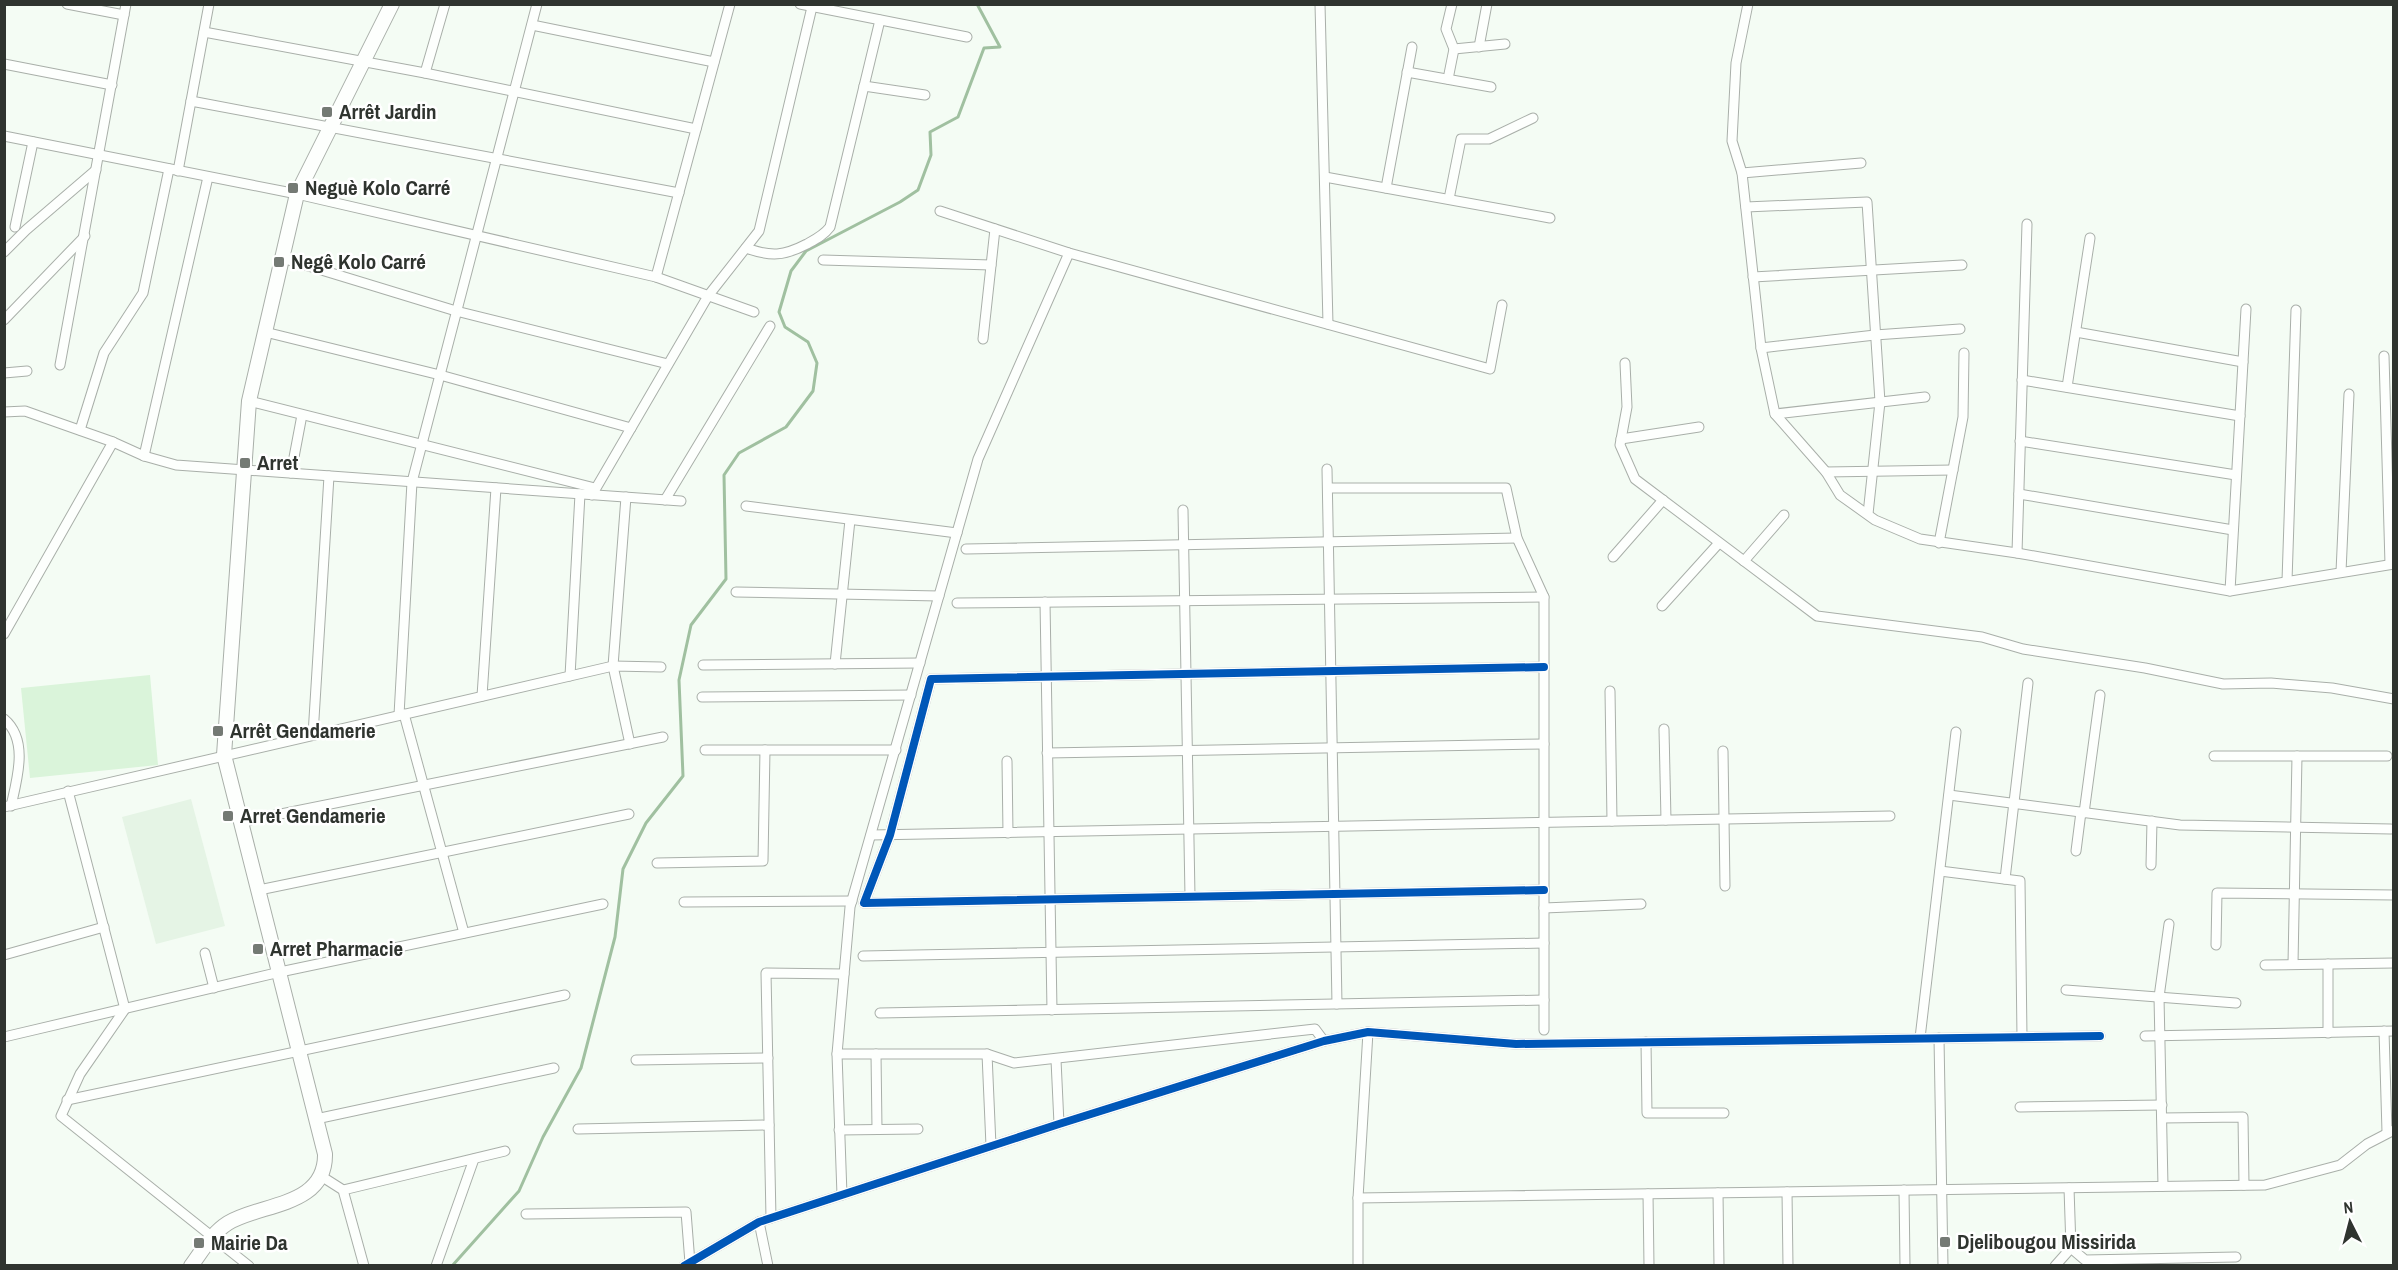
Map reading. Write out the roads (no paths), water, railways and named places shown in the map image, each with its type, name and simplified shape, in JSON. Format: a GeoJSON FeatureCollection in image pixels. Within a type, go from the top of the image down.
{"type":"FeatureCollection","features":[{"type":"Feature","properties":{"kind":"street"},"geometry":{"type":"LineString","coordinates":[[67,4],[124,15]]}},
{"type":"Feature","properties":{"kind":"street"},"geometry":{"type":"LineString","coordinates":[[60,365],[126,4]]}},
{"type":"Feature","properties":{"kind":"street"},"geometry":{"type":"LineString","coordinates":[[80,430],[104,353],[143,293],[191,100],[209,4]]}},
{"type":"Feature","properties":{"kind":"street"},"geometry":{"type":"LineString","coordinates":[[191,1266],[212,1237],[228,1223],[304,1195],[315,1185],[325,1164],[325,1154],[300,1052],[224,755],[249,401],[297,194],[392,4]]}},
{"type":"Feature","properties":{"kind":"street"},"geometry":{"type":"LineString","coordinates":[[425,73],[445,4]]}},
{"type":"Feature","properties":{"kind":"street"},"geometry":{"type":"LineString","coordinates":[[464,933],[401,715],[412,482],[537,4]]}},
{"type":"Feature","properties":{"kind":"street"},"geometry":{"type":"LineString","coordinates":[[656,277],[730,4]]}},
{"type":"Feature","properties":{"kind":"street"},"geometry":{"type":"LineString","coordinates":[[800,4],[967,36]]}},
{"type":"Feature","properties":{"kind":"street"},"geometry":{"type":"LineString","coordinates":[[862,4],[862,16]]}},
{"type":"Feature","properties":{"kind":"street"},"geometry":{"type":"LineString","coordinates":[[1320,4],[1328,324]]}},
{"type":"Feature","properties":{"kind":"street"},"geometry":{"type":"LineString","coordinates":[[1448,79],[1454,49],[1446,29],[1452,4]]}},
{"type":"Feature","properties":{"kind":"street"},"geometry":{"type":"LineString","coordinates":[[1479,47],[1487,4]]}},
{"type":"Feature","properties":{"kind":"street"},"geometry":{"type":"LineString","coordinates":[[1748,4],[1736,63],[1732,141],[1742,172],[1761,348],[1775,414],[1826,472],[1840,495],[1875,520],[1920,539],[1939,543],[2017,553],[2230,591],[2392,564],[2384,356]]}},
{"type":"Feature","properties":{"kind":"street"},"geometry":{"type":"LineString","coordinates":[[593,492],[708,296],[759,231],[812,7]]}},
{"type":"Feature","properties":{"kind":"street"},"geometry":{"type":"LineString","coordinates":[[746,248],[782,255],[822,236],[831,227],[880,20]]}},
{"type":"Feature","properties":{"kind":"street"},"geometry":{"type":"LineString","coordinates":[[532,25],[714,62]]}},
{"type":"Feature","properties":{"kind":"street"},"geometry":{"type":"LineString","coordinates":[[204,32],[425,73],[696,129]]}},
{"type":"Feature","properties":{"kind":"street"},"geometry":{"type":"LineString","coordinates":[[1454,49],[1504,44]]}},
{"type":"Feature","properties":{"kind":"street"},"geometry":{"type":"LineString","coordinates":[[1386,188],[1412,47]]}},
{"type":"Feature","properties":{"kind":"street"},"geometry":{"type":"LineString","coordinates":[[4,64],[112,85]]}},
{"type":"Feature","properties":{"kind":"street"},"geometry":{"type":"LineString","coordinates":[[1407,72],[1491,87]]}},
{"type":"Feature","properties":{"kind":"street"},"geometry":{"type":"LineString","coordinates":[[864,86],[925,95]]}},
{"type":"Feature","properties":{"kind":"street"},"geometry":{"type":"LineString","coordinates":[[191,100],[679,193]]}},
{"type":"Feature","properties":{"kind":"street"},"geometry":{"type":"LineString","coordinates":[[1449,199],[1461,139],[1489,139],[1533,118]]}},
{"type":"Feature","properties":{"kind":"street"},"geometry":{"type":"LineString","coordinates":[[4,136],[297,194],[656,277],[754,312]]}},
{"type":"Feature","properties":{"kind":"street"},"geometry":{"type":"LineString","coordinates":[[15,227],[33,142]]}},
{"type":"Feature","properties":{"kind":"street"},"geometry":{"type":"LineString","coordinates":[[1742,172],[1861,164]]}},
{"type":"Feature","properties":{"kind":"street"},"geometry":{"type":"LineString","coordinates":[[4,252],[96,170]]}},
{"type":"Feature","properties":{"kind":"street"},"geometry":{"type":"LineString","coordinates":[[144,456],[208,177]]}},
{"type":"Feature","properties":{"kind":"street"},"geometry":{"type":"LineString","coordinates":[[1325,177],[1550,218]]}},
{"type":"Feature","properties":{"kind":"street"},"geometry":{"type":"LineString","coordinates":[[1746,207],[1867,202],[1880,402],[1868,514]]}},
{"type":"Feature","properties":{"kind":"street"},"geometry":{"type":"LineString","coordinates":[[940,211],[1069,253],[1490,369],[1502,305]]}},
{"type":"Feature","properties":{"kind":"street"},"geometry":{"type":"LineString","coordinates":[[4,224],[26,230]]}},
{"type":"Feature","properties":{"kind":"street"},"geometry":{"type":"LineString","coordinates":[[2017,553],[2027,224]]}},
{"type":"Feature","properties":{"kind":"street"},"geometry":{"type":"LineString","coordinates":[[983,339],[995,229]]}},
{"type":"Feature","properties":{"kind":"street"},"geometry":{"type":"LineString","coordinates":[[4,321],[85,236]]}},
{"type":"Feature","properties":{"kind":"street"},"geometry":{"type":"LineString","coordinates":[[2067,387],[2090,238]]}},
{"type":"Feature","properties":{"kind":"street"},"geometry":{"type":"LineString","coordinates":[[842,1195],[837,1054],[852,900],[978,459],[1069,253]]}},
{"type":"Feature","properties":{"kind":"street"},"geometry":{"type":"LineString","coordinates":[[282,258],[456,311],[668,364]]}},
{"type":"Feature","properties":{"kind":"street"},"geometry":{"type":"LineString","coordinates":[[824,260],[991,265]]}},
{"type":"Feature","properties":{"kind":"street"},"geometry":{"type":"LineString","coordinates":[[1753,277],[1962,265]]}},
{"type":"Feature","properties":{"kind":"street"},"geometry":{"type":"LineString","coordinates":[[2230,591],[2246,309]]}},
{"type":"Feature","properties":{"kind":"street"},"geometry":{"type":"LineString","coordinates":[[2287,581],[2296,310]]}},
{"type":"Feature","properties":{"kind":"street"},"geometry":{"type":"LineString","coordinates":[[665,500],[770,326]]}},
{"type":"Feature","properties":{"kind":"street"},"geometry":{"type":"LineString","coordinates":[[1761,348],[1960,328]]}},
{"type":"Feature","properties":{"kind":"street"},"geometry":{"type":"LineString","coordinates":[[265,332],[440,375],[631,428]]}},
{"type":"Feature","properties":{"kind":"street"},"geometry":{"type":"LineString","coordinates":[[2076,332],[2242,362]]}},
{"type":"Feature","properties":{"kind":"street"},"geometry":{"type":"LineString","coordinates":[[1939,543],[1963,417],[1964,353]]}},
{"type":"Feature","properties":{"kind":"street"},"geometry":{"type":"LineString","coordinates":[[1624,363],[1627,407],[1620,445],[1635,479],[1817,616],[1982,637],[2023,649],[2145,668],[2223,684],[2281,684],[2332,688],[2394,699]]}},
{"type":"Feature","properties":{"kind":"street"},"geometry":{"type":"LineString","coordinates":[[4,373],[27,371]]}},
{"type":"Feature","properties":{"kind":"street"},"geometry":{"type":"LineString","coordinates":[[2022,380],[2240,416]]}},
{"type":"Feature","properties":{"kind":"street"},"geometry":{"type":"LineString","coordinates":[[2341,572],[2349,394]]}},
{"type":"Feature","properties":{"kind":"street"},"geometry":{"type":"LineString","coordinates":[[1775,414],[1925,397]]}},
{"type":"Feature","properties":{"kind":"street"},"geometry":{"type":"LineString","coordinates":[[249,401],[593,492],[681,501]]}},
{"type":"Feature","properties":{"kind":"street"},"geometry":{"type":"LineString","coordinates":[[4,412],[25,411],[113,442],[144,456],[176,465],[580,494],[593,492]]}},
{"type":"Feature","properties":{"kind":"street"},"geometry":{"type":"LineString","coordinates":[[291,473],[302,415]]}},
{"type":"Feature","properties":{"kind":"street"},"geometry":{"type":"LineString","coordinates":[[1621,438],[1699,427]]}},
{"type":"Feature","properties":{"kind":"street"},"geometry":{"type":"LineString","coordinates":[[2020,441],[2236,475]]}},
{"type":"Feature","properties":{"kind":"street"},"geometry":{"type":"LineString","coordinates":[[4,634],[113,442]]}},
{"type":"Feature","properties":{"kind":"street"},"geometry":{"type":"LineString","coordinates":[[1327,469],[1337,1004]]}},
{"type":"Feature","properties":{"kind":"street"},"geometry":{"type":"LineString","coordinates":[[1826,472],[1953,470]]}},
{"type":"Feature","properties":{"kind":"street"},"geometry":{"type":"LineString","coordinates":[[313,735],[328,476]]}},
{"type":"Feature","properties":{"kind":"street"},"geometry":{"type":"LineString","coordinates":[[482,696],[496,488]]}},
{"type":"Feature","properties":{"kind":"street"},"geometry":{"type":"LineString","coordinates":[[1328,488],[1506,488],[1517,538],[1544,597],[1544,1030]]}},
{"type":"Feature","properties":{"kind":"street"},"geometry":{"type":"LineString","coordinates":[[570,676],[580,494]]}},
{"type":"Feature","properties":{"kind":"street"},"geometry":{"type":"LineString","coordinates":[[2019,494],[2233,530]]}},
{"type":"Feature","properties":{"kind":"street"},"geometry":{"type":"LineString","coordinates":[[626,497],[614,666],[630,744]]}},
{"type":"Feature","properties":{"kind":"street"},"geometry":{"type":"LineString","coordinates":[[1613,558],[1663,500]]}},
{"type":"Feature","properties":{"kind":"street"},"geometry":{"type":"LineString","coordinates":[[746,506],[957,533]]}},
{"type":"Feature","properties":{"kind":"street"},"geometry":{"type":"LineString","coordinates":[[1183,510],[1190,896]]}},
{"type":"Feature","properties":{"kind":"street"},"geometry":{"type":"LineString","coordinates":[[1744,561],[1784,515]]}},
{"type":"Feature","properties":{"kind":"street"},"geometry":{"type":"LineString","coordinates":[[835,664],[850,520]]}},
{"type":"Feature","properties":{"kind":"street"},"geometry":{"type":"LineString","coordinates":[[966,549],[1517,538]]}},
{"type":"Feature","properties":{"kind":"street"},"geometry":{"type":"LineString","coordinates":[[1662,606],[1719,543]]}},
{"type":"Feature","properties":{"kind":"street"},"geometry":{"type":"LineString","coordinates":[[736,592],[939,596]]}},
{"type":"Feature","properties":{"kind":"street"},"geometry":{"type":"LineString","coordinates":[[957,603],[1544,597]]}},
{"type":"Feature","properties":{"kind":"street"},"geometry":{"type":"LineString","coordinates":[[1045,602],[1052,1010]]}},
{"type":"Feature","properties":{"kind":"street"},"geometry":{"type":"LineString","coordinates":[[703,665],[920,663]]}},
{"type":"Feature","properties":{"kind":"street"},"geometry":{"type":"LineString","coordinates":[[8,806],[614,666],[661,667]]}},
{"type":"Feature","properties":{"kind":"street"},"geometry":{"type":"LineString","coordinates":[[1544,667],[932,679],[890,835],[864,903],[1544,890]]}},
{"type":"Feature","properties":{"kind":"street"},"geometry":{"type":"LineString","coordinates":[[2005,879],[2028,683]]}},
{"type":"Feature","properties":{"kind":"street"},"geometry":{"type":"LineString","coordinates":[[1610,691],[1612,821]]}},
{"type":"Feature","properties":{"kind":"street"},"geometry":{"type":"LineString","coordinates":[[702,698],[911,695]]}},
{"type":"Feature","properties":{"kind":"street"},"geometry":{"type":"LineString","coordinates":[[2076,851],[2100,695]]}},
{"type":"Feature","properties":{"kind":"street"},"geometry":{"type":"LineString","coordinates":[[4,719],[16,739],[20,769],[8,806]]}},
{"type":"Feature","properties":{"kind":"street"},"geometry":{"type":"LineString","coordinates":[[1664,729],[1666,820]]}},
{"type":"Feature","properties":{"kind":"street"},"geometry":{"type":"LineString","coordinates":[[1920,1038],[1956,732]]}},
{"type":"Feature","properties":{"kind":"street"},"geometry":{"type":"LineString","coordinates":[[241,822],[663,737]]}},
{"type":"Feature","properties":{"kind":"street"},"geometry":{"type":"LineString","coordinates":[[1047,753],[1544,744]]}},
{"type":"Feature","properties":{"kind":"street"},"geometry":{"type":"LineString","coordinates":[[705,750],[896,750]]}},
{"type":"Feature","properties":{"kind":"street"},"geometry":{"type":"LineString","coordinates":[[657,863],[763,861],[765,750]]}},
{"type":"Feature","properties":{"kind":"street"},"geometry":{"type":"LineString","coordinates":[[1723,751],[1725,886]]}},
{"type":"Feature","properties":{"kind":"street"},"geometry":{"type":"LineString","coordinates":[[2214,756],[2387,756]]}},
{"type":"Feature","properties":{"kind":"street"},"geometry":{"type":"LineString","coordinates":[[2293,964],[2297,756]]}},
{"type":"Feature","properties":{"kind":"street"},"geometry":{"type":"LineString","coordinates":[[1007,760],[1008,832]]}},
{"type":"Feature","properties":{"kind":"street"},"geometry":{"type":"LineString","coordinates":[[68,791],[125,1009],[80,1074],[61,1116],[249,1266]]}},
{"type":"Feature","properties":{"kind":"street"},"geometry":{"type":"LineString","coordinates":[[1948,795],[2180,825],[2391,829]]}},
{"type":"Feature","properties":{"kind":"street"},"geometry":{"type":"LineString","coordinates":[[259,890],[629,814]]}},
{"type":"Feature","properties":{"kind":"street"},"geometry":{"type":"LineString","coordinates":[[871,835],[1890,816]]}},
{"type":"Feature","properties":{"kind":"street"},"geometry":{"type":"LineString","coordinates":[[2151,865],[2152,821]]}},
{"type":"Feature","properties":{"kind":"street"},"geometry":{"type":"LineString","coordinates":[[1940,871],[2020,881],[2022,1037]]}},
{"type":"Feature","properties":{"kind":"street"},"geometry":{"type":"LineString","coordinates":[[2216,945],[2217,893],[2394,895]]}},
{"type":"Feature","properties":{"kind":"street"},"geometry":{"type":"LineString","coordinates":[[684,902],[852,900]]}},
{"type":"Feature","properties":{"kind":"street"},"geometry":{"type":"LineString","coordinates":[[4,1037],[280,972],[603,904]]}},
{"type":"Feature","properties":{"kind":"street"},"geometry":{"type":"LineString","coordinates":[[1544,908],[1641,904]]}},
{"type":"Feature","properties":{"kind":"street"},"geometry":{"type":"LineString","coordinates":[[2163,1186],[2159,997],[2169,924]]}},
{"type":"Feature","properties":{"kind":"street"},"geometry":{"type":"LineString","coordinates":[[4,955],[104,927]]}},
{"type":"Feature","properties":{"kind":"street"},"geometry":{"type":"LineString","coordinates":[[863,956],[1544,943]]}},
{"type":"Feature","properties":{"kind":"street"},"geometry":{"type":"LineString","coordinates":[[205,952],[214,988]]}},
{"type":"Feature","properties":{"kind":"street"},"geometry":{"type":"LineString","coordinates":[[2265,965],[2394,963]]}},
{"type":"Feature","properties":{"kind":"street"},"geometry":{"type":"LineString","coordinates":[[2328,964],[2328,1032]]}},
{"type":"Feature","properties":{"kind":"street"},"geometry":{"type":"LineString","coordinates":[[771,1218],[766,973],[844,974]]}},
{"type":"Feature","properties":{"kind":"street"},"geometry":{"type":"LineString","coordinates":[[2066,990],[2236,1003]]}},
{"type":"Feature","properties":{"kind":"street"},"geometry":{"type":"LineString","coordinates":[[67,1100],[565,995]]}},
{"type":"Feature","properties":{"kind":"street"},"geometry":{"type":"LineString","coordinates":[[880,1013],[1544,1000]]}},
{"type":"Feature","properties":{"kind":"street"},"geometry":{"type":"LineString","coordinates":[[837,1054],[987,1054],[1014,1063],[1315,1029],[1323,1041]]}},
{"type":"Feature","properties":{"kind":"street"},"geometry":{"type":"LineString","coordinates":[[1358,1198],[2265,1185],[2340,1165],[2390,1131],[2389,1031],[2145,1036]]}},
{"type":"Feature","properties":{"kind":"street"},"geometry":{"type":"LineString","coordinates":[[526,1214],[686,1212],[687,1264],[759,1222],[1323,1041],[1368,1032],[1516,1044],[2100,1036]]}},
{"type":"Feature","properties":{"kind":"street"},"geometry":{"type":"LineString","coordinates":[[1358,1266],[1358,1198],[1368,1032]]}},
{"type":"Feature","properties":{"kind":"street"},"geometry":{"type":"LineString","coordinates":[[1939,1038],[1942,1266]]}},
{"type":"Feature","properties":{"kind":"street"},"geometry":{"type":"LineString","coordinates":[[1646,1042],[1647,1113],[1724,1113]]}},
{"type":"Feature","properties":{"kind":"street"},"geometry":{"type":"LineString","coordinates":[[876,1054],[877,1129]]}},
{"type":"Feature","properties":{"kind":"street"},"geometry":{"type":"LineString","coordinates":[[987,1054],[991,1146]]}},
{"type":"Feature","properties":{"kind":"street"},"geometry":{"type":"LineString","coordinates":[[636,1060],[768,1059]]}},
{"type":"Feature","properties":{"kind":"street"},"geometry":{"type":"LineString","coordinates":[[1056,1060],[1059,1124]]}},
{"type":"Feature","properties":{"kind":"street"},"geometry":{"type":"LineString","coordinates":[[316,1119],[554,1068]]}},
{"type":"Feature","properties":{"kind":"street"},"geometry":{"type":"LineString","coordinates":[[2020,1107],[2162,1105]]}},
{"type":"Feature","properties":{"kind":"street"},"geometry":{"type":"LineString","coordinates":[[2162,1118],[2243,1117],[2244,1185]]}},
{"type":"Feature","properties":{"kind":"street"},"geometry":{"type":"LineString","coordinates":[[578,1129],[769,1125]]}},
{"type":"Feature","properties":{"kind":"street"},"geometry":{"type":"LineString","coordinates":[[839,1130],[918,1129]]}},
{"type":"Feature","properties":{"kind":"street"},"geometry":{"type":"LineString","coordinates":[[343,1191],[505,1151]]}},
{"type":"Feature","properties":{"kind":"street"},"geometry":{"type":"LineString","coordinates":[[436,1266],[474,1159]]}},
{"type":"Feature","properties":{"kind":"street"},"geometry":{"type":"LineString","coordinates":[[321,1176],[343,1191],[364,1266]]}},
{"type":"Feature","properties":{"kind":"street"},"geometry":{"type":"LineString","coordinates":[[2055,1266],[2071,1248],[2069,1188]]}},
{"type":"Feature","properties":{"kind":"street"},"geometry":{"type":"LineString","coordinates":[[1904,1190],[1905,1266]]}},
{"type":"Feature","properties":{"kind":"street"},"geometry":{"type":"LineString","coordinates":[[1787,1192],[1788,1266]]}},
{"type":"Feature","properties":{"kind":"street"},"geometry":{"type":"LineString","coordinates":[[1718,1193],[1719,1266]]}},
{"type":"Feature","properties":{"kind":"street"},"geometry":{"type":"LineString","coordinates":[[1648,1194],[1649,1266]]}},
{"type":"Feature","properties":{"kind":"street"},"geometry":{"type":"LineString","coordinates":[[759,1222],[768,1266]]}},
{"type":"Feature","properties":{"kind":"street"},"geometry":{"type":"LineString","coordinates":[[2071,1248],[2085,1260],[2164,1262],[2236,1257]]}},
{"type":"Feature","properties":{"kind":"waterway"},"geometry":{"type":"LineString","coordinates":[[452,1266],[519,1191],[543,1137],[581,1068],[615,937],[623,869],[646,823],[683,776],[679,680],[691,625],[726,579],[724,475],[739,453],[786,427],[813,391],[817,363],[808,342],[785,327],[779,312],[791,271],[806,251],[900,202],[918,190],[931,155],[930,132],[958,117],[984,48],[1000,47],[977,4]]}},
{"type":"Feature","properties":{"kind":"place","name":"Arrêt Jardin"},"geometry":{"type":"Point","coordinates":[327,112]}},
{"type":"Feature","properties":{"kind":"place","name":"Neguè Kolo Carré"},"geometry":{"type":"Point","coordinates":[293,188]}},
{"type":"Feature","properties":{"kind":"place","name":"Negê Kolo Carré"},"geometry":{"type":"Point","coordinates":[279,262]}},
{"type":"Feature","properties":{"kind":"place","name":"Arret"},"geometry":{"type":"Point","coordinates":[245,463]}},
{"type":"Feature","properties":{"kind":"place","name":"Arrêt Gendamerie"},"geometry":{"type":"Point","coordinates":[218,731]}},
{"type":"Feature","properties":{"kind":"place","name":"Arret Gendamerie"},"geometry":{"type":"Point","coordinates":[228,816]}},
{"type":"Feature","properties":{"kind":"place","name":"Arret Pharmacie"},"geometry":{"type":"Point","coordinates":[258,949]}},
{"type":"Feature","properties":{"kind":"place","name":"Djelibougou Missirida"},"geometry":{"type":"Point","coordinates":[1945,1242]}},
{"type":"Feature","properties":{"kind":"place","name":"Mairie Da"},"geometry":{"type":"Point","coordinates":[199,1243]}}]}
